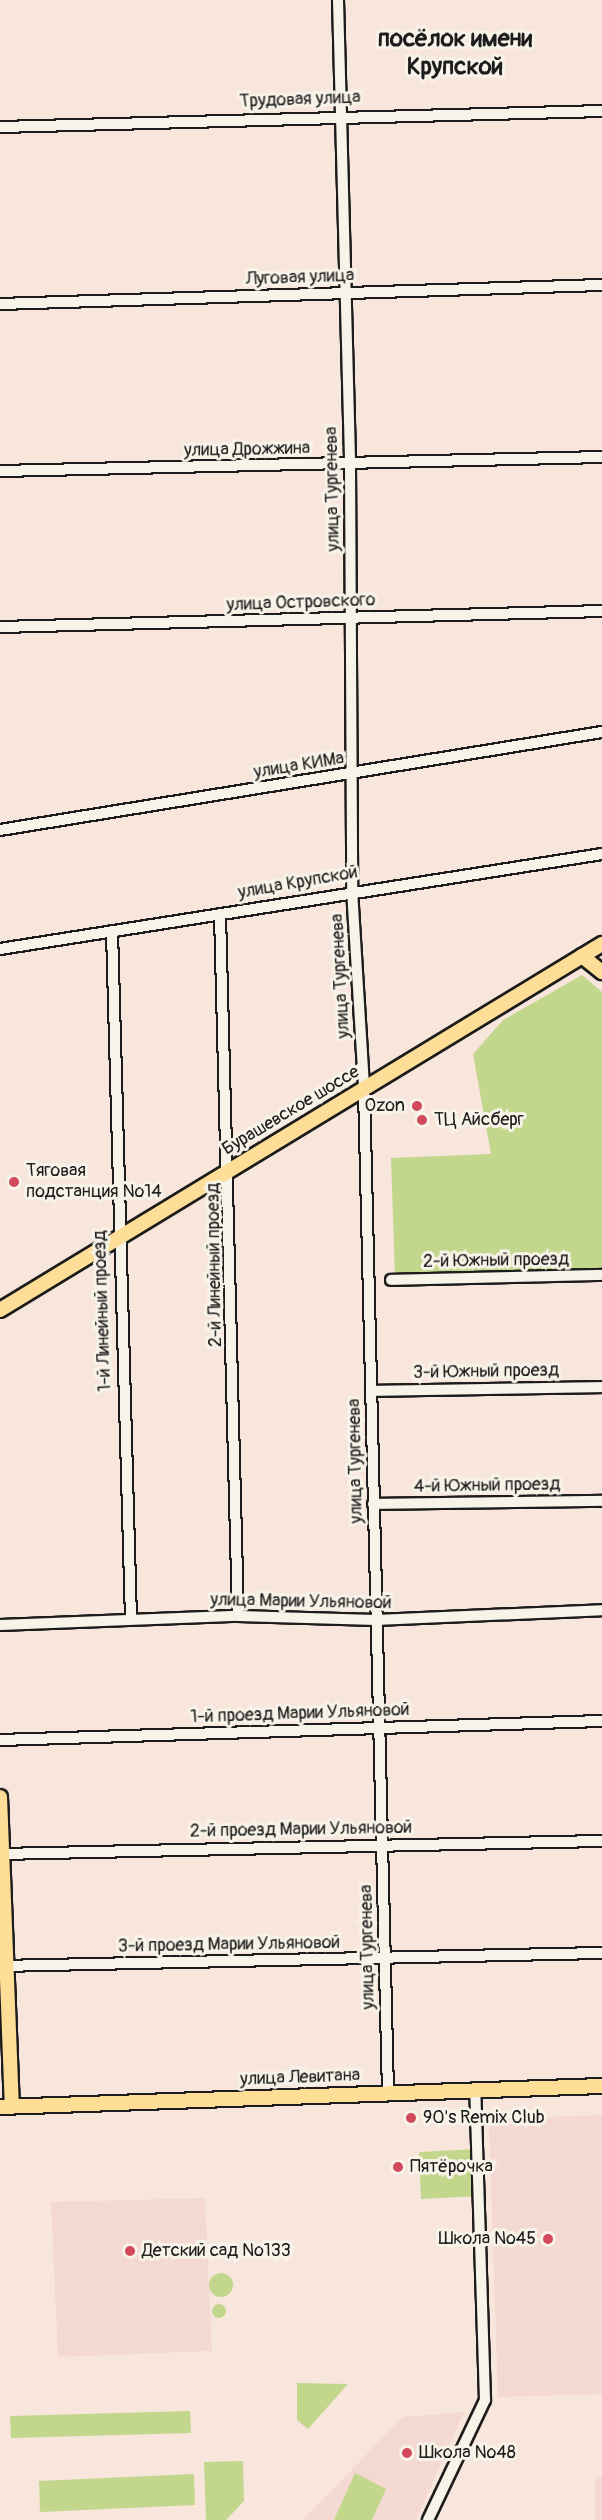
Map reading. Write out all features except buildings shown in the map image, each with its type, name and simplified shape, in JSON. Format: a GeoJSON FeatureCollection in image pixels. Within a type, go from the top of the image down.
{"type":"FeatureCollection","features":[{"type":"Feature","properties":{"kind":"main road","name":"Бурашевское шоссе"},"geometry":{"type":"LineString","coordinates":[[0,1311],[602,944]]}},
{"type":"Feature","properties":{"kind":"main road"},"geometry":{"type":"LineString","coordinates":[[582,956],[602,972]]}},
{"type":"Feature","properties":{"kind":"main road"},"geometry":{"type":"LineString","coordinates":[[0,1797],[6,2107]]}},
{"type":"Feature","properties":{"kind":"main road","name":"улица Левитана"},"geometry":{"type":"LineString","coordinates":[[6,2107],[602,2086]]}},
{"type":"Feature","properties":{"kind":"street","name":"улица Тургенева"},"geometry":{"type":"LineString","coordinates":[[338,0],[350,464],[352,890],[364,1089],[388,2093]]}},
{"type":"Feature","properties":{"kind":"street","name":"Трудовая улица"},"geometry":{"type":"LineString","coordinates":[[0,127],[341,115],[602,111]]}},
{"type":"Feature","properties":{"kind":"street","name":"Луговая улица"},"geometry":{"type":"LineString","coordinates":[[0,304],[602,285]]}},
{"type":"Feature","properties":{"kind":"street","name":"улица Дрожжина"},"geometry":{"type":"LineString","coordinates":[[0,471],[602,457]]}},
{"type":"Feature","properties":{"kind":"street","name":"улица Островского"},"geometry":{"type":"LineString","coordinates":[[0,627],[602,611]]}},
{"type":"Feature","properties":{"kind":"street","name":"улица КИМа"},"geometry":{"type":"LineString","coordinates":[[0,830],[602,732]]}},
{"type":"Feature","properties":{"kind":"street","name":"улица Крупской"},"geometry":{"type":"LineString","coordinates":[[0,949],[220,914],[352,890],[602,854]]}},
{"type":"Feature","properties":{"kind":"street","name":"2-й Линейный проезд"},"geometry":{"type":"LineString","coordinates":[[220,914],[229,1170],[238,1616]]}},
{"type":"Feature","properties":{"kind":"street","name":"1-й Линейный проезд"},"geometry":{"type":"LineString","coordinates":[[112,931],[117,1238],[131,1618]]}},
{"type":"Feature","properties":{"kind":"street","name":"2-й Южный проезд"},"geometry":{"type":"LineString","coordinates":[[391,1280],[602,1275]]}},
{"type":"Feature","properties":{"kind":"street","name":"3-й Южный проезд"},"geometry":{"type":"LineString","coordinates":[[371,1391],[602,1387]]}},
{"type":"Feature","properties":{"kind":"street","name":"4-й Южный проезд"},"geometry":{"type":"LineString","coordinates":[[373,1504],[602,1501]]}},
{"type":"Feature","properties":{"kind":"street","name":"улица Марии Ульяновой"},"geometry":{"type":"LineString","coordinates":[[0,1625],[131,1618],[238,1616],[376,1620],[602,1610]]}},
{"type":"Feature","properties":{"kind":"street","name":"1-й проезд Марии Ульяновой"},"geometry":{"type":"LineString","coordinates":[[0,1740],[602,1721]]}},
{"type":"Feature","properties":{"kind":"street","name":"2-й проезд Марии Ульяновой"},"geometry":{"type":"LineString","coordinates":[[1,1854],[602,1841]]}},
{"type":"Feature","properties":{"kind":"street","name":"3-й проезд Марии Ульяновой"},"geometry":{"type":"LineString","coordinates":[[3,1966],[602,1953]]}},
{"type":"Feature","properties":{"kind":"street"},"geometry":{"type":"LineString","coordinates":[[428,2520],[485,2400],[475,2090]]}},
{"type":"Feature","properties":{"kind":"shaded area","name":"Школа №45"},"geometry":{"type":"Polygon","coordinates":[[[602,2115],[602,2394],[498,2397],[489,2119],[602,2115]]]}},
{"type":"Feature","properties":{"kind":"shaded area","name":"Детский сад №133"},"geometry":{"type":"Polygon","coordinates":[[[205,2198],[212,2351],[58,2357],[51,2202],[205,2198]]]}},
{"type":"Feature","properties":{"kind":"shaded area","name":"Школа №48"},"geometry":{"type":"Polygon","coordinates":[[[464,2412],[416,2520],[303,2520],[403,2417],[464,2412]]]}},
{"type":"Feature","properties":{"kind":"shaded area"},"geometry":{"type":"Polygon","coordinates":[[[595,2477],[602,2477],[602,2520],[595,2520],[595,2477]]]}},
{"type":"Feature","properties":{"kind":"green space"},"geometry":{"type":"Polygon","coordinates":[[[582,975],[602,992],[602,1271],[395,1277],[391,1158],[491,1154],[473,1054],[503,1020],[582,975]]]}},
{"type":"Feature","properties":{"kind":"green space"},"geometry":{"type":"Polygon","coordinates":[[[478,2149],[480,2196],[421,2199],[419,2152],[478,2149]]]}},
{"type":"Feature","properties":{"kind":"green space"},"geometry":{"type":"Polygon","coordinates":[[[221,2273],[229,2277],[233,2285],[229,2293],[221,2297],[213,2293],[209,2285],[213,2277],[221,2273]]]}},
{"type":"Feature","properties":{"kind":"green space"},"geometry":{"type":"Polygon","coordinates":[[[216,2304],[222,2304],[226,2311],[222,2318],[216,2318],[212,2314],[212,2308],[216,2304]]]}},
{"type":"Feature","properties":{"kind":"green space"},"geometry":{"type":"Polygon","coordinates":[[[297,2383],[348,2384],[308,2429],[297,2420],[297,2383]]]}},
{"type":"Feature","properties":{"kind":"green space"},"geometry":{"type":"Polygon","coordinates":[[[190,2411],[191,2433],[11,2438],[10,2416],[190,2411]]]}},
{"type":"Feature","properties":{"kind":"green space"},"geometry":{"type":"Polygon","coordinates":[[[243,2461],[244,2501],[226,2520],[206,2520],[204,2462],[243,2461]]]}},
{"type":"Feature","properties":{"kind":"green space"},"geometry":{"type":"Polygon","coordinates":[[[355,2473],[386,2489],[372,2520],[334,2520],[355,2473]]]}},
{"type":"Feature","properties":{"kind":"green space"},"geometry":{"type":"Polygon","coordinates":[[[194,2474],[195,2505],[40,2512],[39,2481],[194,2474]]]}},
{"type":"Feature","properties":{"kind":"place","name":"Ozon"},"geometry":{"type":"Point","coordinates":[417,1106]}},
{"type":"Feature","properties":{"kind":"place","name":"ТЦ Айсберг"},"geometry":{"type":"Point","coordinates":[422,1120]}},
{"type":"Feature","properties":{"kind":"place","name":"Тяговая подстанция №14"},"geometry":{"type":"Point","coordinates":[14,1182]}},
{"type":"Feature","properties":{"kind":"place","name":"90's Remix Club"},"geometry":{"type":"Point","coordinates":[411,2118]}},
{"type":"Feature","properties":{"kind":"place","name":"Пятёрочка"},"geometry":{"type":"Point","coordinates":[398,2167]}},
{"type":"Feature","properties":{"kind":"place","name":"Школа №45"},"geometry":{"type":"Point","coordinates":[548,2239]}},
{"type":"Feature","properties":{"kind":"place","name":"Детский сад №133"},"geometry":{"type":"Point","coordinates":[130,2251]}},
{"type":"Feature","properties":{"kind":"place","name":"Школа №48"},"geometry":{"type":"Point","coordinates":[407,2453]}},
{"type":"Feature","properties":{"kind":"district","name":"посёлок имени Крупской"},"geometry":{"type":"Point","coordinates":[455,53]}}]}
